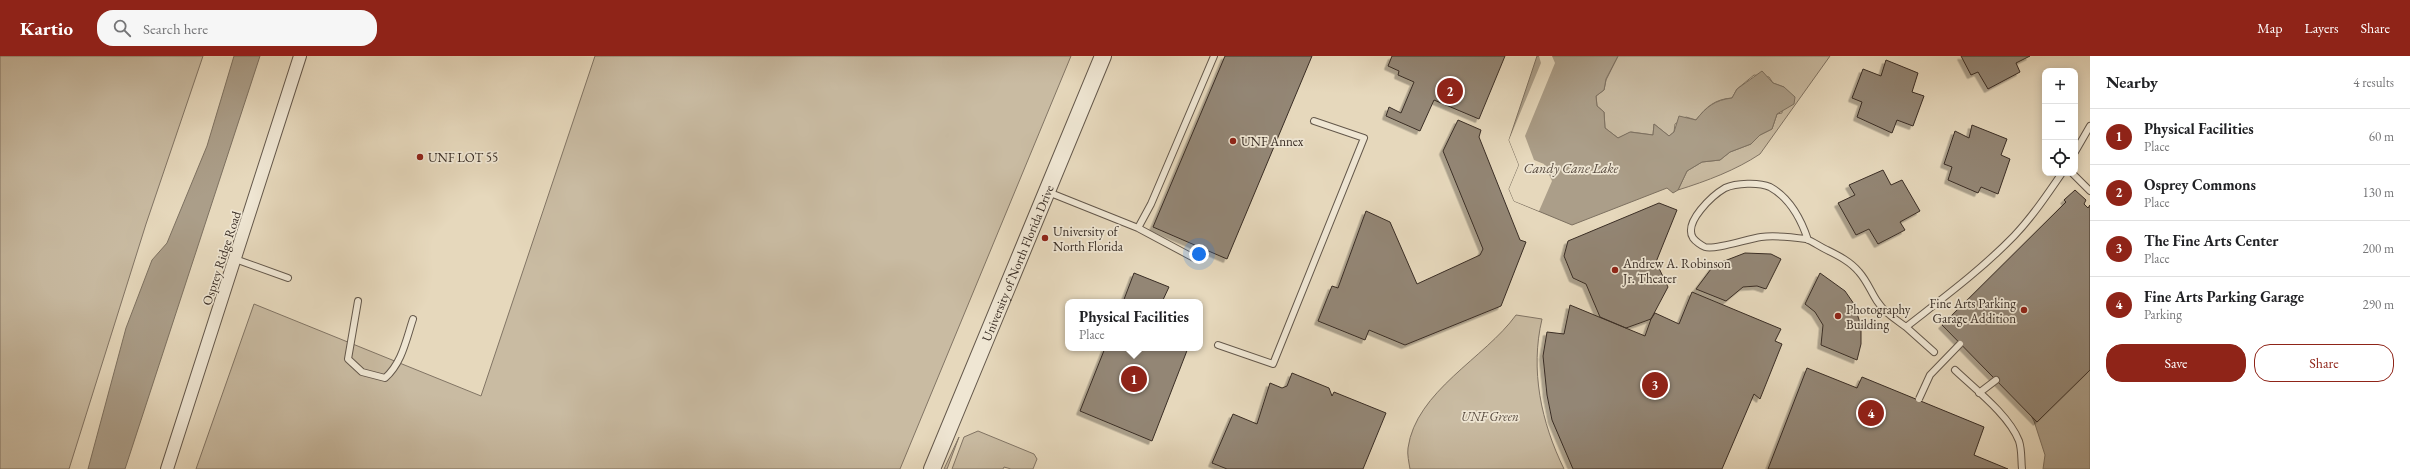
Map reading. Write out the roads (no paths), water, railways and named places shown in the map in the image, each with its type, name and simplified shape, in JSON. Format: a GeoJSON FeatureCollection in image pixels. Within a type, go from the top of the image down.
{"type":"FeatureCollection","features":[{"type":"Feature","properties":{"kind":"street","name":"Osprey Ridge Road"},"geometry":{"type":"LineString","coordinates":[[168,469],[300,56]]}},
{"type":"Feature","properties":{"kind":"street","name":"University of North Florida Drive"},"geometry":{"type":"LineString","coordinates":[[932,469],[1103,56]]}},
{"type":"Feature","properties":{"kind":"lane"},"geometry":{"type":"LineString","coordinates":[[1138,228],[1151,204],[1214,56]]}},
{"type":"Feature","properties":{"kind":"lane"},"geometry":{"type":"LineString","coordinates":[[1218,345],[1273,364],[1364,138],[1314,121]]}},
{"type":"Feature","properties":{"kind":"lane"},"geometry":{"type":"LineString","coordinates":[[2078,147],[2090,126]]}},
{"type":"Feature","properties":{"kind":"lane"},"geometry":{"type":"LineString","coordinates":[[1906,327],[1965,280],[2013,236],[2039,206],[2060,176]]}},
{"type":"Feature","properties":{"kind":"lane"},"geometry":{"type":"LineString","coordinates":[[2075,176],[2090,191]]}},
{"type":"Feature","properties":{"kind":"lane"},"geometry":{"type":"LineString","coordinates":[[1808,240],[1801,220],[1788,202],[1769,187],[1747,184],[1726,188],[1712,198],[1697,213],[1691,230],[1693,238],[1704,247],[1716,248],[1730,242],[1762,237],[1789,237],[1808,240],[1849,263],[1860,272],[1877,302],[1887,313],[1906,327],[1934,352]]}},
{"type":"Feature","properties":{"kind":"lane"},"geometry":{"type":"LineString","coordinates":[[1047,192],[1138,228],[1194,258]]}},
{"type":"Feature","properties":{"kind":"lane"},"geometry":{"type":"LineString","coordinates":[[235,259],[288,278]]}},
{"type":"Feature","properties":{"kind":"lane"},"geometry":{"type":"LineString","coordinates":[[358,301],[348,359],[362,372],[385,378],[393,371],[399,363],[413,319]]}},
{"type":"Feature","properties":{"kind":"lane"},"geometry":{"type":"LineString","coordinates":[[1919,399],[1930,375],[1960,344]]}},
{"type":"Feature","properties":{"kind":"lane"},"geometry":{"type":"LineString","coordinates":[[1955,370],[2005,419],[2015,432],[2021,450],[2022,469]]}},
{"type":"Feature","properties":{"kind":"lane"},"geometry":{"type":"LineString","coordinates":[[1979,393],[1996,380]]}},
{"type":"Feature","properties":{"kind":"water"},"geometry":{"type":"Polygon","coordinates":[[[234,56],[260,56],[125,469],[88,469],[126,328],[152,260],[167,243],[207,146],[234,56]]]}},
{"type":"Feature","properties":{"kind":"water","name":"Candy Cane Lake"},"geometry":{"type":"Polygon","coordinates":[[[1537,56],[1618,56],[1606,79],[1604,90],[1596,96],[1597,106],[1604,112],[1605,128],[1618,138],[1630,132],[1653,135],[1654,124],[1669,136],[1674,132],[1679,116],[1696,120],[1703,111],[1711,105],[1721,100],[1732,98],[1737,89],[1762,71],[1773,83],[1784,87],[1795,97],[1794,104],[1777,114],[1772,129],[1760,135],[1751,144],[1730,152],[1720,160],[1702,162],[1687,171],[1678,190],[1673,193],[1667,188],[1572,225],[1514,201],[1509,189],[1519,165],[1509,140],[1537,56]]]}},
{"type":"Feature","properties":{"kind":"water"},"geometry":{"type":"Polygon","coordinates":[[[2090,352],[2090,469],[2043,469],[2045,455],[2034,421],[2022,399],[2090,352]]]}},
{"type":"Feature","properties":{"kind":"place","name":"Osprey Commons"},"geometry":{"type":"Point","coordinates":[1450,91]}},
{"type":"Feature","properties":{"kind":"place","name":"UNF Annex"},"geometry":{"type":"Point","coordinates":[1233,141]}},
{"type":"Feature","properties":{"kind":"place","name":"UNF LOT 55"},"geometry":{"type":"Point","coordinates":[420,157]}},
{"type":"Feature","properties":{"kind":"place","name":"University of North Florida"},"geometry":{"type":"Point","coordinates":[1045,238]}},
{"type":"Feature","properties":{"kind":"place","name":"Andrew A. Robinson Jr. Theater"},"geometry":{"type":"Point","coordinates":[1615,270]}},
{"type":"Feature","properties":{"kind":"place","name":"Fine Arts Parking Garage Addition"},"geometry":{"type":"Point","coordinates":[2024,310]}},
{"type":"Feature","properties":{"kind":"place","name":"Photography Building"},"geometry":{"type":"Point","coordinates":[1838,316]}},
{"type":"Feature","properties":{"kind":"place","name":"Physical Facilities"},"geometry":{"type":"Point","coordinates":[1134,379]}},
{"type":"Feature","properties":{"kind":"place","name":"The Fine Arts Center"},"geometry":{"type":"Point","coordinates":[1655,385]}},
{"type":"Feature","properties":{"kind":"place","name":"Fine Arts Parking Garage"},"geometry":{"type":"Point","coordinates":[1871,413]}},
{"type":"Feature","properties":{"kind":"park label","name":"UNF Green"},"geometry":{"type":"Point","coordinates":[1490,416]}}]}
